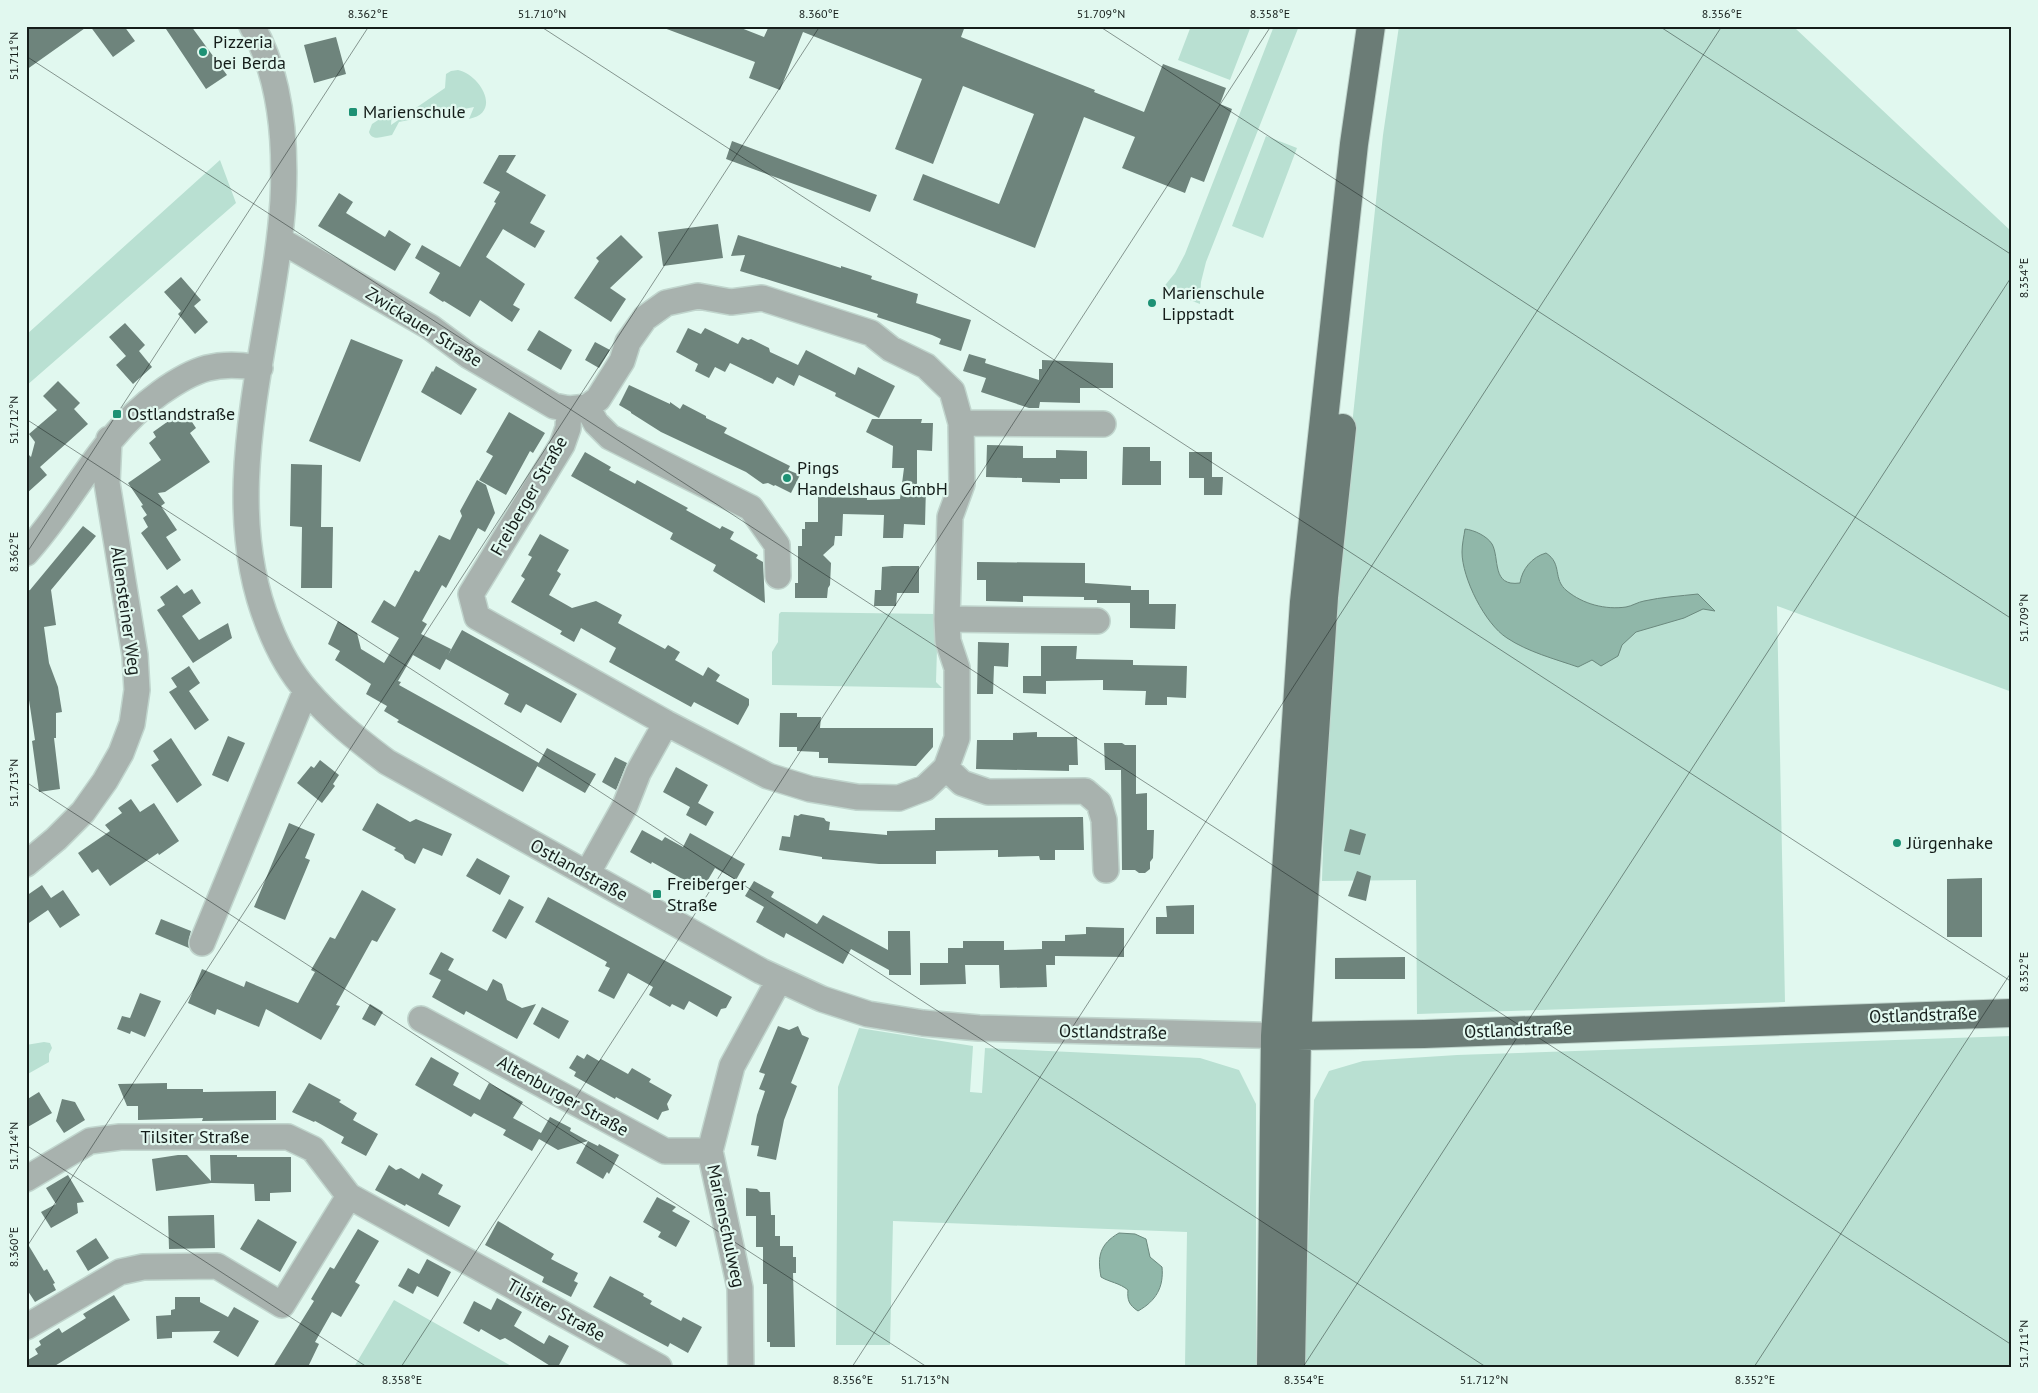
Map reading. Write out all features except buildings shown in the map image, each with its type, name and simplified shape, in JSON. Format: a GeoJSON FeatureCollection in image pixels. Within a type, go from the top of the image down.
{"type":"FeatureCollection","features":[{"type":"Feature","properties":{"kind":"main road"},"geometry":{"type":"LineString","coordinates":[[1271,1367],[1304,602],[1354,144],[1371,26]]}},
{"type":"Feature","properties":{"kind":"main road"},"geometry":{"type":"LineString","coordinates":[[1291,1367],[1286,1036],[1324,597],[1372,144],[1390,26]]}},
{"type":"Feature","properties":{"kind":"main road","name":"Ostlandstraße"},"geometry":{"type":"LineString","coordinates":[[1286,1036],[1424,1034],[2012,1012]]}},
{"type":"Feature","properties":{"kind":"street","name":"Ostlandstraße"},"geometry":{"type":"LineString","coordinates":[[262,31],[283,138],[285,166],[280,240],[247,450],[245,500],[248,547],[259,602],[279,650],[306,690],[344,730],[387,762],[779,980],[822,999],[868,1014],[923,1023],[979,1028],[1286,1036]]}},
{"type":"Feature","properties":{"kind":"street","name":"Zwickauer Straße"},"geometry":{"type":"LineString","coordinates":[[280,240],[430,327],[469,356],[554,406],[578,408]]}},
{"type":"Feature","properties":{"kind":"street","name":"Freiberger Straße"},"geometry":{"type":"LineString","coordinates":[[698,296],[731,302],[762,298],[871,333],[891,349],[926,366],[952,391],[961,422],[962,484],[950,517],[947,619],[948,640],[957,668],[957,738],[946,768],[925,788],[899,798],[857,796],[810,789],[768,776],[666,723],[477,617],[471,594],[562,445],[578,408],[598,399],[622,361],[628,342],[645,318],[666,302],[698,296]]}},
{"type":"Feature","properties":{"kind":"street"},"geometry":{"type":"LineString","coordinates":[[26,553],[109,440],[146,403],[185,377],[202,369],[218,365],[236,364],[260,368]]}},
{"type":"Feature","properties":{"kind":"street"},"geometry":{"type":"LineString","coordinates":[[578,408],[610,436],[751,508],[777,545],[778,576]]}},
{"type":"Feature","properties":{"kind":"street"},"geometry":{"type":"LineString","coordinates":[[961,422],[1103,424]]}},
{"type":"Feature","properties":{"kind":"street","name":"Allensteiner Weg"},"geometry":{"type":"LineString","coordinates":[[26,864],[56,839],[83,812],[105,781],[121,753],[132,724],[136,690],[135,655],[107,483],[109,440]]}},
{"type":"Feature","properties":{"kind":"street"},"geometry":{"type":"LineString","coordinates":[[947,619],[1097,621]]}},
{"type":"Feature","properties":{"kind":"street"},"geometry":{"type":"LineString","coordinates":[[202,943],[306,690]]}},
{"type":"Feature","properties":{"kind":"street"},"geometry":{"type":"LineString","coordinates":[[587,874],[625,806],[638,773],[666,723]]}},
{"type":"Feature","properties":{"kind":"street"},"geometry":{"type":"LineString","coordinates":[[946,768],[962,783],[988,792],[1085,791],[1099,803],[1104,820],[1106,870]]}},
{"type":"Feature","properties":{"kind":"street","name":"Marienschulweg"},"geometry":{"type":"LineString","coordinates":[[741,1367],[740,1288],[710,1151],[732,1066],[779,980]]}},
{"type":"Feature","properties":{"kind":"street","name":"Altenburger Straße"},"geometry":{"type":"LineString","coordinates":[[421,1019],[665,1151],[710,1151]]}},
{"type":"Feature","properties":{"kind":"street","name":"Tilsiter Straße"},"geometry":{"type":"LineString","coordinates":[[26,1180],[90,1141],[120,1137],[288,1137],[313,1149],[349,1196],[659,1367]]}},
{"type":"Feature","properties":{"kind":"street"},"geometry":{"type":"LineString","coordinates":[[26,1327],[120,1272],[143,1267],[217,1266],[282,1305],[349,1196]]}},
{"type":"Feature","properties":{"kind":"shaded area"},"geometry":{"type":"Polygon","coordinates":[[[1191,26],[1251,26],[1230,80],[1178,60],[1191,26]]]}},
{"type":"Feature","properties":{"kind":"shaded area"},"geometry":{"type":"Polygon","coordinates":[[[1274,26],[1299,26],[1206,262],[1201,282],[1200,304],[1162,289],[1175,273],[1185,254],[1274,26]]]}},
{"type":"Feature","properties":{"kind":"shaded area"},"geometry":{"type":"Polygon","coordinates":[[[1399,26],[1798,26],[1796,29],[2012,232],[2012,692],[1777,606],[1785,1002],[1417,1014],[1416,880],[1322,881],[1327,715],[1349,453],[1383,135],[1399,26]]]}},
{"type":"Feature","properties":{"kind":"shaded area"},"geometry":{"type":"Polygon","coordinates":[[[458,70],[474,79],[484,94],[486,102],[484,110],[479,115],[469,119],[474,107],[399,122],[392,135],[375,138],[371,135],[369,132],[372,124],[392,111],[391,125],[445,88],[446,74],[458,70]]]}},
{"type":"Feature","properties":{"kind":"shaded area"},"geometry":{"type":"Polygon","coordinates":[[[1266,136],[1297,148],[1263,238],[1232,226],[1266,136]]]}},
{"type":"Feature","properties":{"kind":"shaded area"},"geometry":{"type":"Polygon","coordinates":[[[220,160],[236,203],[26,386],[26,335],[220,160]]]}},
{"type":"Feature","properties":{"kind":"shaded area"},"geometry":{"type":"Polygon","coordinates":[[[1465,529],[1480,534],[1490,541],[1501,576],[1505,581],[1511,583],[1520,583],[1528,564],[1536,557],[1546,553],[1554,562],[1562,586],[1573,596],[1587,603],[1602,607],[1618,608],[1651,600],[1698,594],[1715,611],[1703,609],[1684,618],[1636,632],[1622,645],[1618,656],[1601,666],[1592,660],[1578,667],[1542,655],[1515,643],[1499,631],[1491,622],[1476,600],[1466,574],[1462,552],[1465,529]]]}},
{"type":"Feature","properties":{"kind":"shaded area"},"geometry":{"type":"Polygon","coordinates":[[[781,612],[936,614],[938,615],[936,682],[942,688],[772,685],[772,652],[778,642],[779,614],[781,612]]]}},
{"type":"Feature","properties":{"kind":"shaded area"},"geometry":{"type":"Polygon","coordinates":[[[859,1028],[973,1046],[970,1092],[982,1093],[985,1048],[1200,1058],[1239,1070],[1256,1104],[1256,1367],[1185,1367],[1187,1232],[893,1221],[890,1345],[836,1345],[838,1087],[859,1028]]]}},
{"type":"Feature","properties":{"kind":"shaded area"},"geometry":{"type":"Polygon","coordinates":[[[2012,1036],[2012,1367],[1303,1367],[1314,1100],[1329,1071],[1363,1061],[1457,1055],[2012,1036]]]}},
{"type":"Feature","properties":{"kind":"shaded area"},"geometry":{"type":"Polygon","coordinates":[[[50,1043],[52,1048],[49,1054],[49,1062],[26,1075],[26,1045],[50,1043]]]}},
{"type":"Feature","properties":{"kind":"shaded area"},"geometry":{"type":"Polygon","coordinates":[[[1119,1233],[1135,1234],[1146,1239],[1150,1257],[1162,1267],[1162,1281],[1158,1293],[1150,1303],[1138,1311],[1129,1302],[1128,1290],[1101,1277],[1099,1263],[1101,1251],[1119,1233]]]}},
{"type":"Feature","properties":{"kind":"shaded area"},"geometry":{"type":"Polygon","coordinates":[[[394,1300],[513,1367],[354,1367],[394,1300]]]}},
{"type":"Feature","properties":{"kind":"place","name":"Pizzeria bei Berda"},"geometry":{"type":"Point","coordinates":[203,52]}},
{"type":"Feature","properties":{"kind":"place","name":"Marienschule"},"geometry":{"type":"Point","coordinates":[353,112]}},
{"type":"Feature","properties":{"kind":"place","name":"Marienschule Lippstadt"},"geometry":{"type":"Point","coordinates":[1152,303]}},
{"type":"Feature","properties":{"kind":"place","name":"Ostlandstraße"},"geometry":{"type":"Point","coordinates":[117,414]}},
{"type":"Feature","properties":{"kind":"place","name":"Pings Handelshaus GmbH"},"geometry":{"type":"Point","coordinates":[787,478]}},
{"type":"Feature","properties":{"kind":"place","name":"Jürgenhake"},"geometry":{"type":"Point","coordinates":[1897,843]}},
{"type":"Feature","properties":{"kind":"place","name":"Freiberger Straße"},"geometry":{"type":"Point","coordinates":[657,894]}}]}
